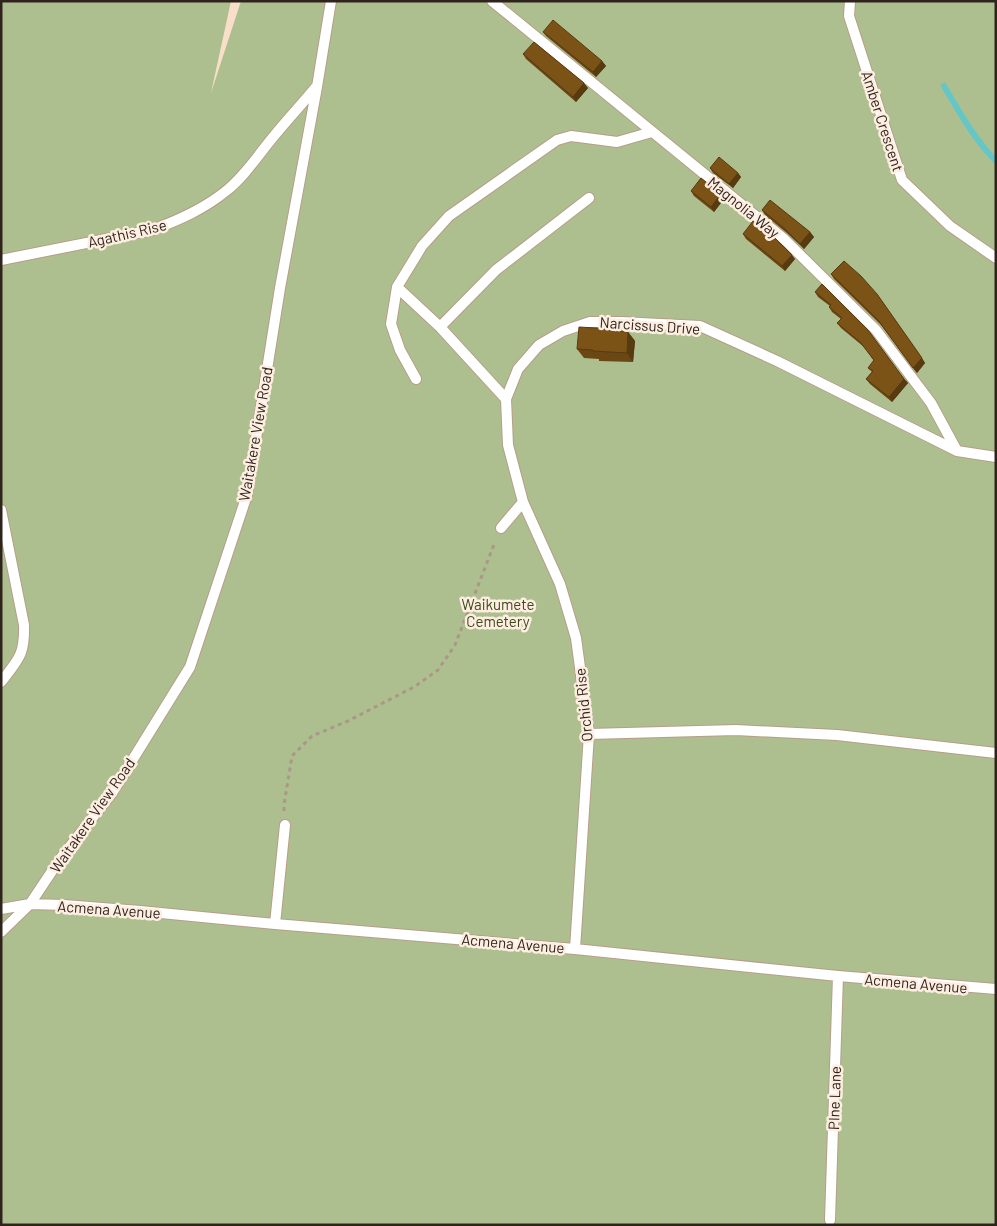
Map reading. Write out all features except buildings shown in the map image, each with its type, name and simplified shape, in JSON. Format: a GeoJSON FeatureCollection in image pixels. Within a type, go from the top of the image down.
{"type":"FeatureCollection","features":[{"type":"Feature","properties":{"kind":"lane","name":"Waitakere View Road"},"geometry":{"type":"LineString","coordinates":[[1,932],[30,904],[60,859],[112,793],[190,666],[247,495],[280,288],[331,1]]}},
{"type":"Feature","properties":{"kind":"lane","name":"Magnolia Way"},"geometry":{"type":"LineString","coordinates":[[492,1],[784,239],[876,330],[931,403],[957,451]]}},
{"type":"Feature","properties":{"kind":"lane","name":"Amber Crescent"},"geometry":{"type":"LineString","coordinates":[[850,1],[849,16],[902,180],[950,226],[996,258]]}},
{"type":"Feature","properties":{"kind":"lane","name":"Agathis Rise"},"geometry":{"type":"LineString","coordinates":[[1,260],[152,230],[176,221],[201,208],[227,190],[250,167],[273,137],[317,87]]}},
{"type":"Feature","properties":{"kind":"lane"},"geometry":{"type":"LineString","coordinates":[[416,379],[400,350],[391,324],[397,287],[422,246],[449,216],[557,140],[571,136],[617,142],[652,132]]}},
{"type":"Feature","properties":{"kind":"lane"},"geometry":{"type":"LineString","coordinates":[[440,328],[496,270],[589,198]]}},
{"type":"Feature","properties":{"kind":"lane"},"geometry":{"type":"LineString","coordinates":[[397,287],[440,328],[506,399]]}},
{"type":"Feature","properties":{"kind":"lane","name":"Narcissus Drive"},"geometry":{"type":"LineString","coordinates":[[523,502],[508,445],[506,399],[518,369],[539,345],[563,331],[590,322],[700,326],[777,361],[957,451],[996,457]]}},
{"type":"Feature","properties":{"kind":"lane"},"geometry":{"type":"LineString","coordinates":[[501,528],[523,502]]}},
{"type":"Feature","properties":{"kind":"lane","name":"Orchid Rise"},"geometry":{"type":"LineString","coordinates":[[523,502],[560,584],[576,638],[589,734],[574,949]]}},
{"type":"Feature","properties":{"kind":"lane"},"geometry":{"type":"LineString","coordinates":[[1,510],[24,624],[25,640],[21,655],[1,682]]}},
{"type":"Feature","properties":{"kind":"lane"},"geometry":{"type":"LineString","coordinates":[[589,734],[736,730],[837,735],[996,753]]}},
{"type":"Feature","properties":{"kind":"lane"},"geometry":{"type":"LineString","coordinates":[[275,924],[284,825]]}},
{"type":"Feature","properties":{"kind":"lane"},"geometry":{"type":"LineString","coordinates":[[1,909],[30,904]]}},
{"type":"Feature","properties":{"kind":"lane","name":"Acmena Avenue"},"geometry":{"type":"LineString","coordinates":[[30,904],[140,911],[574,949],[838,976],[996,989]]}},
{"type":"Feature","properties":{"kind":"lane","name":"PIne Lane"},"geometry":{"type":"LineString","coordinates":[[830,1220],[838,976]]}},
{"type":"Feature","properties":{"kind":"path"},"geometry":{"type":"LineString","coordinates":[[284,825],[284,805],[292,756],[312,736],[348,721],[414,687],[438,670],[455,645],[501,528]]}},
{"type":"Feature","properties":{"kind":"green space","name":"Waikumete Cemetery"},"geometry":{"type":"Polygon","coordinates":[[[1,1],[231,1],[211,93],[241,1],[996,1],[996,1225],[1,1225],[1,1]]]}},
{"type":"Feature","properties":{"kind":"waterway"},"geometry":{"type":"LineString","coordinates":[[944,86],[974,134],[996,161]]}}]}
